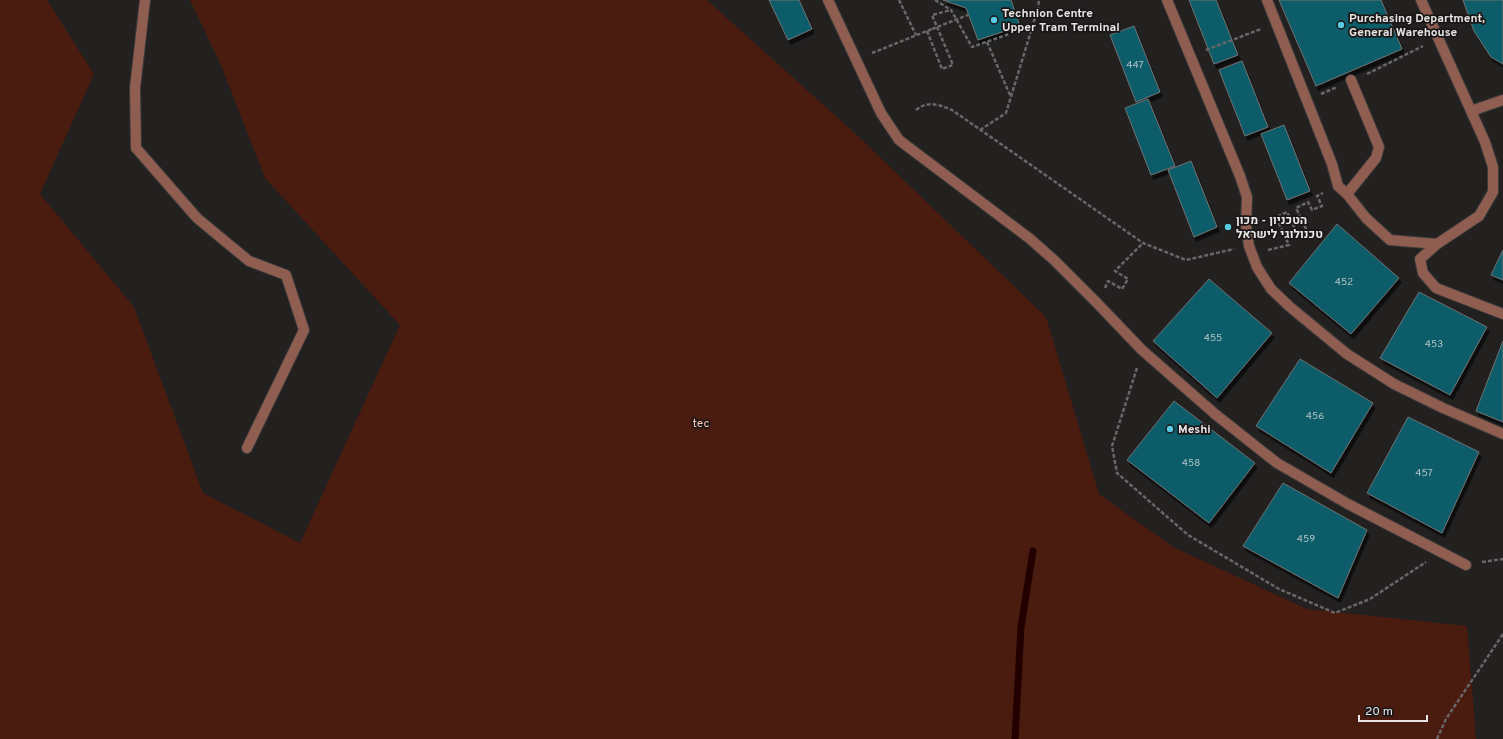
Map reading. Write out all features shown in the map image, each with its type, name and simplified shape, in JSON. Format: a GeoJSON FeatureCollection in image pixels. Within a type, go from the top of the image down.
{"type":"FeatureCollection","features":[{"type":"Feature","properties":{"kind":"street"},"geometry":{"type":"LineString","coordinates":[[145,0],[135,88],[136,148],[203,223],[249,262],[286,275],[304,330],[247,448]]}},
{"type":"Feature","properties":{"kind":"street"},"geometry":{"type":"LineString","coordinates":[[828,0],[881,113],[898,140],[1029,238],[1054,260],[1142,350],[1215,414],[1277,463],[1348,504],[1466,565]]}},
{"type":"Feature","properties":{"kind":"street"},"geometry":{"type":"LineString","coordinates":[[1167,0],[1240,176],[1247,197],[1246,225],[1250,250],[1257,267],[1271,289],[1290,307],[1347,354],[1394,384],[1443,408],[1503,434]]}},
{"type":"Feature","properties":{"kind":"street"},"geometry":{"type":"LineString","coordinates":[[1267,0],[1332,164],[1338,186],[1347,194],[1366,218],[1390,240],[1437,244]]}},
{"type":"Feature","properties":{"kind":"street"},"geometry":{"type":"LineString","coordinates":[[1420,0],[1485,142],[1493,167],[1493,192],[1478,216],[1437,244],[1420,259],[1423,273],[1436,288],[1503,314]]}},
{"type":"Feature","properties":{"kind":"street"},"geometry":{"type":"LineString","coordinates":[[1347,194],[1376,158],[1379,147],[1351,80]]}},
{"type":"Feature","properties":{"kind":"street"},"geometry":{"type":"LineString","coordinates":[[1471,111],[1503,100]]}},
{"type":"Feature","properties":{"kind":"path"},"geometry":{"type":"LineString","coordinates":[[899,0],[916,35]]}},
{"type":"Feature","properties":{"kind":"path"},"geometry":{"type":"LineString","coordinates":[[935,0],[951,10],[972,47],[1032,26]]}},
{"type":"Feature","properties":{"kind":"path"},"geometry":{"type":"LineString","coordinates":[[980,130],[1006,113],[1039,0]]}},
{"type":"Feature","properties":{"kind":"path"},"geometry":{"type":"LineString","coordinates":[[927,31],[942,69],[952,65],[932,15],[951,10]]}},
{"type":"Feature","properties":{"kind":"path"},"geometry":{"type":"LineString","coordinates":[[872,53],[968,14]]}},
{"type":"Feature","properties":{"kind":"path"},"geometry":{"type":"LineString","coordinates":[[1190,56],[1276,23]]}},
{"type":"Feature","properties":{"kind":"path"},"geometry":{"type":"LineString","coordinates":[[1386,65],[1438,38]]}},
{"type":"Feature","properties":{"kind":"path"},"geometry":{"type":"LineString","coordinates":[[987,42],[1010,96]]}},
{"type":"Feature","properties":{"kind":"path"},"geometry":{"type":"LineString","coordinates":[[916,110],[921,105],[936,103],[952,110],[1143,243],[1186,260],[1288,245],[1276,217],[1287,212],[1298,235],[1307,231],[1296,208],[1308,202],[1312,210],[1322,206],[1317,196],[1338,186]]}},
{"type":"Feature","properties":{"kind":"path"},"geometry":{"type":"LineString","coordinates":[[1096,302],[1108,281],[1122,289],[1128,279],[1115,271],[1143,243]]}},
{"type":"Feature","properties":{"kind":"path"},"geometry":{"type":"LineString","coordinates":[[1142,350],[1112,446],[1117,474],[1188,535],[1280,589],[1335,613],[1370,599],[1440,552]]}},
{"type":"Feature","properties":{"kind":"path"},"geometry":{"type":"LineString","coordinates":[[1466,565],[1503,559]]}},
{"type":"Feature","properties":{"kind":"path"},"geometry":{"type":"LineString","coordinates":[[1437,739],[1446,719],[1503,634]]}},
{"type":"Feature","properties":{"kind":"green space","name":"tec"},"geometry":{"type":"Polygon","coordinates":[[[0,0],[47,0],[94,74],[40,194],[134,307],[203,493],[300,543],[400,325],[265,178],[221,65],[190,0],[707,0],[859,137],[1046,317],[1099,494],[1173,547],[1307,609],[1467,626],[1476,739],[0,739],[0,0]]]}},
{"type":"Feature","properties":{"kind":"building"},"geometry":{"type":"Polygon","coordinates":[[[769,0],[799,0],[812,29],[788,40],[769,0]]]}},
{"type":"Feature","properties":{"kind":"building","name":"Technion Centre Upper Tram Terminal"},"geometry":{"type":"Polygon","coordinates":[[[943,0],[1011,0],[1020,26],[978,40],[966,8],[943,0]]]}},
{"type":"Feature","properties":{"kind":"building"},"geometry":{"type":"Polygon","coordinates":[[[1189,0],[1216,0],[1238,55],[1214,64],[1189,0]]]}},
{"type":"Feature","properties":{"kind":"building","name":"Purchasing Department, General Warehouse"},"geometry":{"type":"Polygon","coordinates":[[[1279,0],[1381,0],[1402,49],[1316,86],[1279,0]]]}},
{"type":"Feature","properties":{"kind":"building"},"geometry":{"type":"Polygon","coordinates":[[[1463,0],[1503,0],[1503,64],[1491,57],[1474,31],[1463,0]]]}},
{"type":"Feature","properties":{"kind":"building"},"geometry":{"type":"Polygon","coordinates":[[[1134,26],[1160,92],[1136,102],[1110,35],[1134,26]]]}},
{"type":"Feature","properties":{"kind":"building"},"geometry":{"type":"Polygon","coordinates":[[[1242,61],[1268,127],[1245,136],[1219,70],[1242,61]]]}},
{"type":"Feature","properties":{"kind":"building"},"geometry":{"type":"Polygon","coordinates":[[[1148,99],[1175,166],[1151,175],[1125,108],[1148,99]]]}},
{"type":"Feature","properties":{"kind":"building"},"geometry":{"type":"Polygon","coordinates":[[[1284,125],[1310,191],[1287,200],[1261,134],[1284,125]]]}},
{"type":"Feature","properties":{"kind":"building"},"geometry":{"type":"Polygon","coordinates":[[[1191,161],[1217,227],[1194,237],[1168,170],[1191,161]]]}},
{"type":"Feature","properties":{"kind":"building"},"geometry":{"type":"Polygon","coordinates":[[[1337,224],[1399,278],[1351,334],[1289,283],[1337,224]]]}},
{"type":"Feature","properties":{"kind":"building"},"geometry":{"type":"Polygon","coordinates":[[[1503,250],[1503,280],[1491,275],[1503,250]]]}},
{"type":"Feature","properties":{"kind":"building"},"geometry":{"type":"Polygon","coordinates":[[[1209,279],[1272,333],[1217,398],[1153,341],[1209,279]]]}},
{"type":"Feature","properties":{"kind":"building"},"geometry":{"type":"Polygon","coordinates":[[[1419,292],[1487,327],[1450,395],[1380,358],[1419,292]]]}},
{"type":"Feature","properties":{"kind":"building"},"geometry":{"type":"Polygon","coordinates":[[[1503,341],[1503,422],[1476,411],[1503,341]]]}},
{"type":"Feature","properties":{"kind":"building"},"geometry":{"type":"Polygon","coordinates":[[[1300,359],[1373,403],[1331,473],[1256,426],[1300,359]]]}},
{"type":"Feature","properties":{"kind":"building"},"geometry":{"type":"Polygon","coordinates":[[[1174,401],[1255,463],[1209,523],[1127,460],[1174,401]]]}},
{"type":"Feature","properties":{"kind":"building"},"geometry":{"type":"Polygon","coordinates":[[[1408,417],[1479,452],[1442,533],[1367,493],[1408,417]]]}},
{"type":"Feature","properties":{"kind":"building"},"geometry":{"type":"Polygon","coordinates":[[[1283,483],[1367,530],[1338,598],[1243,546],[1283,483]]]}},
{"type":"Feature","properties":{"kind":"waterway"},"geometry":{"type":"LineString","coordinates":[[1015,739],[1021,627],[1033,551]]}},
{"type":"Feature","properties":{"kind":"place","name":"Technion Centre Upper Tram Terminal"},"geometry":{"type":"Point","coordinates":[994,20]}},
{"type":"Feature","properties":{"kind":"place","name":"Purchasing Department, General Warehouse"},"geometry":{"type":"Point","coordinates":[1341,25]}},
{"type":"Feature","properties":{"kind":"place","name":"הטכניון - מכון טכנולוגי לישראל"},"geometry":{"type":"Point","coordinates":[1228,227]}},
{"type":"Feature","properties":{"kind":"place","name":"Meshi"},"geometry":{"type":"Point","coordinates":[1170,429]}}]}
